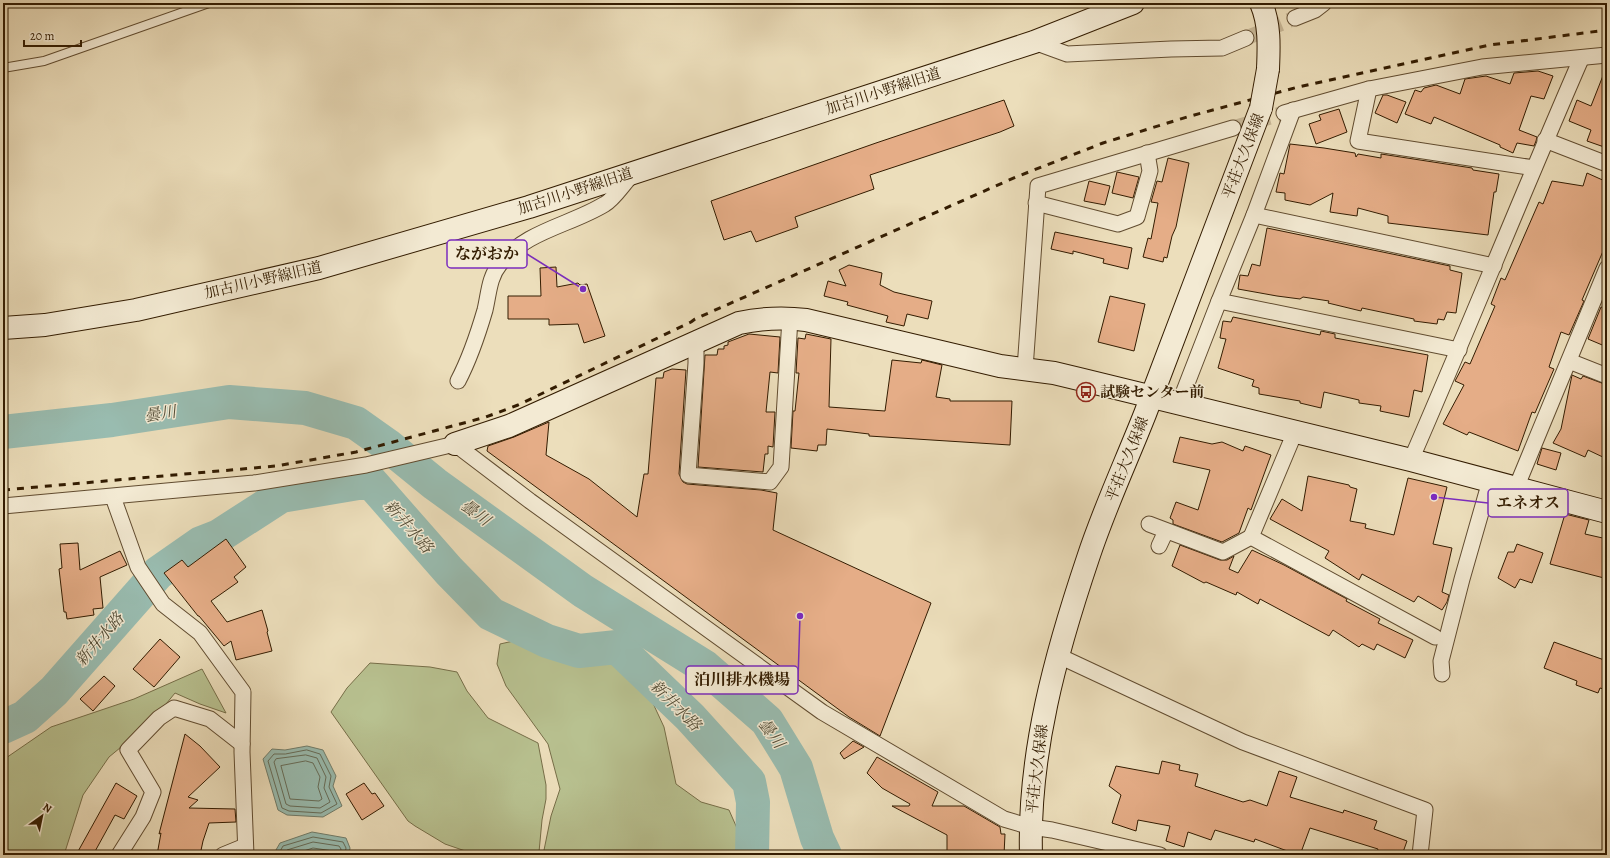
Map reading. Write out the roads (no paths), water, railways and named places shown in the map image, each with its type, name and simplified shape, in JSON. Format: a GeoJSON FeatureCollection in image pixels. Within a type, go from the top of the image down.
{"type":"FeatureCollection","features":[{"type":"Feature","properties":{"kind":"street","name":"加古川小野線旧道"},"geometry":{"type":"LineString","coordinates":[[3,328],[45,325],[136,310],[319,268],[529,207],[635,171],[1034,42],[1133,3]]}},
{"type":"Feature","properties":{"kind":"street","name":"平荘大久保線"},"geometry":{"type":"LineString","coordinates":[[1031,855],[1030,827],[1035,768],[1046,707],[1058,656],[1088,556],[1151,397],[1261,108],[1268,69],[1269,44],[1266,16],[1261,3]]}},
{"type":"Feature","properties":{"kind":"street"},"geometry":{"type":"LineString","coordinates":[[1294,18],[1315,10],[1324,3]]}},
{"type":"Feature","properties":{"kind":"street"},"geometry":{"type":"LineString","coordinates":[[1034,42],[1067,54],[1222,48],[1246,38]]}},
{"type":"Feature","properties":{"kind":"street"},"geometry":{"type":"LineString","coordinates":[[1180,404],[1219,301],[1254,215],[1288,112],[1369,89],[1482,68],[1581,59],[1607,55]]}},
{"type":"Feature","properties":{"kind":"street"},"geometry":{"type":"LineString","coordinates":[[1411,460],[1459,350],[1545,140],[1581,59]]}},
{"type":"Feature","properties":{"kind":"street"},"geometry":{"type":"LineString","coordinates":[[1369,89],[1358,141],[1534,168]]}},
{"type":"Feature","properties":{"kind":"street"},"geometry":{"type":"LineString","coordinates":[[1025,369],[1038,186],[1234,128]]}},
{"type":"Feature","properties":{"kind":"street"},"geometry":{"type":"LineString","coordinates":[[1545,140],[1607,164]]}},
{"type":"Feature","properties":{"kind":"street"},"geometry":{"type":"LineString","coordinates":[[1036,203],[1118,224],[1138,217],[1150,171],[1147,153]]}},
{"type":"Feature","properties":{"kind":"street"},"geometry":{"type":"LineString","coordinates":[[458,381],[472,349],[484,311],[490,279],[499,264],[514,250],[531,239],[606,203],[635,171]]}},
{"type":"Feature","properties":{"kind":"street"},"geometry":{"type":"LineString","coordinates":[[1254,215],[1494,266]]}},
{"type":"Feature","properties":{"kind":"street"},"geometry":{"type":"LineString","coordinates":[[1516,488],[1607,268]]}},
{"type":"Feature","properties":{"kind":"street"},"geometry":{"type":"LineString","coordinates":[[1219,301],[1459,350]]}},
{"type":"Feature","properties":{"kind":"street"},"geometry":{"type":"LineString","coordinates":[[3,506],[254,483],[366,465],[449,445],[509,426],[739,323],[769,318],[790,318],[806,320],[1000,366],[1054,374],[1151,397],[1411,460],[1607,512]]}},
{"type":"Feature","properties":{"kind":"street"},"geometry":{"type":"LineString","coordinates":[[696,342],[696,363],[688,474],[770,482],[781,467],[790,318]]}},
{"type":"Feature","properties":{"kind":"street"},"geometry":{"type":"LineString","coordinates":[[1569,361],[1607,376]]}},
{"type":"Feature","properties":{"kind":"street"},"geometry":{"type":"LineString","coordinates":[[1150,524],[1223,552],[1251,537],[1295,432]]}},
{"type":"Feature","properties":{"kind":"street"},"geometry":{"type":"LineString","coordinates":[[449,445],[530,501],[822,712],[1004,819],[1030,827],[1052,830],[1160,855]]}},
{"type":"Feature","properties":{"kind":"street"},"geometry":{"type":"LineString","coordinates":[[1442,674],[1441,661],[1462,579],[1490,481]]}},
{"type":"Feature","properties":{"kind":"street"},"geometry":{"type":"LineString","coordinates":[[113,497],[138,567],[163,604],[200,632],[243,692],[242,744],[245,851],[223,855]]}},
{"type":"Feature","properties":{"kind":"street"},"geometry":{"type":"LineString","coordinates":[[1159,546],[1166,530]]}},
{"type":"Feature","properties":{"kind":"street"},"geometry":{"type":"LineString","coordinates":[[1251,537],[1435,637]]}},
{"type":"Feature","properties":{"kind":"street"},"geometry":{"type":"LineString","coordinates":[[1058,656],[1243,742],[1425,810],[1420,855]]}},
{"type":"Feature","properties":{"kind":"street"},"geometry":{"type":"LineString","coordinates":[[119,855],[143,817],[153,792],[128,750],[159,718],[174,708],[210,719],[242,744]]}},
{"type":"Feature","properties":{"kind":"lane"},"geometry":{"type":"LineString","coordinates":[[3,68],[44,61],[209,3]]}},
{"type":"Feature","properties":{"kind":"water"},"geometry":{"type":"Polygon","coordinates":[[[307,746],[323,750],[336,776],[333,786],[342,806],[323,817],[287,815],[278,810],[263,759],[272,749],[285,750],[307,746]]]}},
{"type":"Feature","properties":{"kind":"water"},"geometry":{"type":"Polygon","coordinates":[[[312,832],[346,838],[350,848],[349,855],[273,855],[280,843],[312,832]]]}},
{"type":"Feature","properties":{"kind":"waterway","name":"曇川"},"geometry":{"type":"LineString","coordinates":[[3,432],[112,420],[229,402],[305,408],[356,423],[387,445],[435,484],[583,591],[705,667],[767,721],[796,768],[817,838],[825,855]]}},
{"type":"Feature","properties":{"kind":"waterway","name":"新井水路"},"geometry":{"type":"LineString","coordinates":[[3,727],[25,717],[54,691],[158,573],[201,543],[219,536],[281,496],[370,481],[449,571],[491,614],[547,641],[579,651],[617,647],[690,717],[749,782],[753,802],[752,855]]}},
{"type":"Feature","properties":{"kind":"tunnel"},"geometry":{"type":"LineString","coordinates":[[1246,38],[1295,18]]}},
{"type":"Feature","properties":{"kind":"tunnel"},"geometry":{"type":"LineString","coordinates":[[1233,128],[1284,113]]}},
{"type":"Feature","properties":{"kind":"railway"},"geometry":{"type":"LineString","coordinates":[[3,490],[276,466],[356,452],[486,417],[518,405],[695,319],[1016,177],[1103,143],[1187,117],[1298,87],[1490,45],[1607,30]]}},
{"type":"Feature","properties":{"kind":"place","name":"ながおか"},"geometry":{"type":"Point","coordinates":[583,289]}},
{"type":"Feature","properties":{"kind":"place","name":"試験センター前"},"geometry":{"type":"Point","coordinates":[1086,392]}},
{"type":"Feature","properties":{"kind":"place","name":"エネオス"},"geometry":{"type":"Point","coordinates":[1434,497]}},
{"type":"Feature","properties":{"kind":"place","name":"泊川排水機場"},"geometry":{"type":"Point","coordinates":[800,616]}}]}
